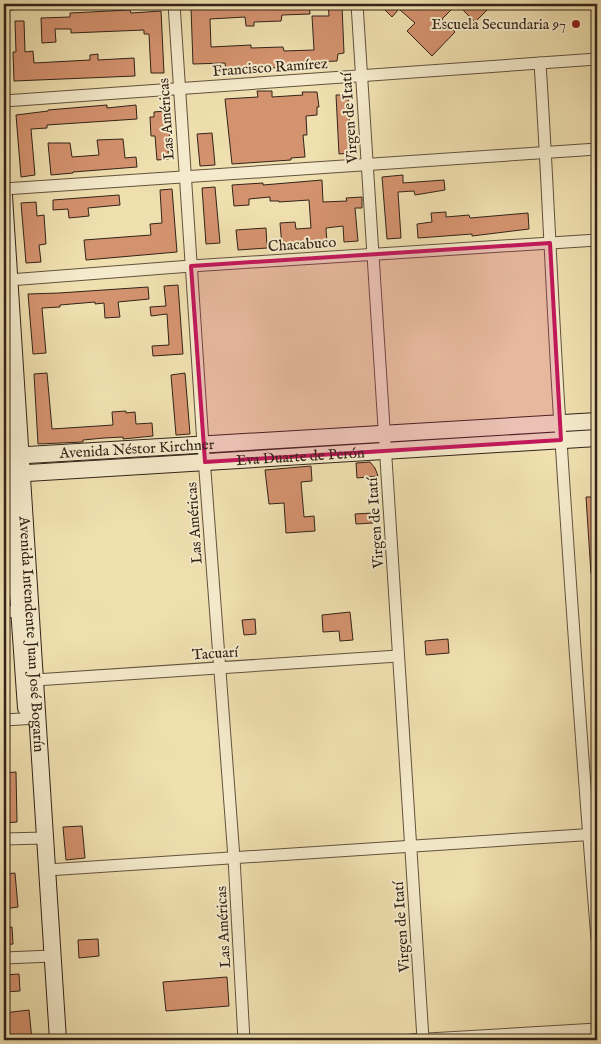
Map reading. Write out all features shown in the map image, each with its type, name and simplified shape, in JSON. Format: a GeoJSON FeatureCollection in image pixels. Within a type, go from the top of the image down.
{"type":"FeatureCollection","features":[{"type":"Feature","properties":{"kind":"street"},"geometry":{"type":"LineString","coordinates":[[4,4],[12,4]]}},
{"type":"Feature","properties":{"kind":"street","name":"Las Américas"},"geometry":{"type":"LineString","coordinates":[[174,4],[203,444],[234,858],[244,1040]]}},
{"type":"Feature","properties":{"kind":"street","name":"Virgen de Itatí"},"geometry":{"type":"LineString","coordinates":[[357,4],[423,1040]]}},
{"type":"Feature","properties":{"kind":"street","name":"Francisco Ramírez"},"geometry":{"type":"LineString","coordinates":[[4,101],[597,60]]}},
{"type":"Feature","properties":{"kind":"street"},"geometry":{"type":"LineString","coordinates":[[540,63],[561,432],[593,834],[597,939]]}},
{"type":"Feature","properties":{"kind":"street"},"geometry":{"type":"LineString","coordinates":[[4,189],[597,150]]}},
{"type":"Feature","properties":{"kind":"street","name":"Avenida Intendente Juan José Bogarín"},"geometry":{"type":"LineString","coordinates":[[4,196],[9,280],[10,456]]}},
{"type":"Feature","properties":{"kind":"street","name":"Chacabuco"},"geometry":{"type":"LineString","coordinates":[[9,280],[191,266],[597,240]]}},
{"type":"Feature","properties":{"kind":"street","name":"Avenida Intendente Juan José Bogarín"},"geometry":{"type":"LineString","coordinates":[[4,394],[12,474],[18,612],[32,719],[48,956],[58,1040]]}},
{"type":"Feature","properties":{"kind":"street","name":"Avenida Néstor Kirchner"},"geometry":{"type":"LineString","coordinates":[[10,456],[384,434],[561,432],[597,421]]}},
{"type":"Feature","properties":{"kind":"street","name":"Eva Duarte de Perón"},"geometry":{"type":"LineString","coordinates":[[12,474],[385,451],[561,432],[597,438]]}},
{"type":"Feature","properties":{"kind":"street","name":"Avenida Intendente Juan José Bogarín"},"geometry":{"type":"LineString","coordinates":[[18,612],[35,680],[32,719]]}},
{"type":"Feature","properties":{"kind":"street","name":"Tacuarí"},"geometry":{"type":"LineString","coordinates":[[35,680],[398,656]]}},
{"type":"Feature","properties":{"kind":"street"},"geometry":{"type":"LineString","coordinates":[[4,720],[32,719]]}},
{"type":"Feature","properties":{"kind":"street"},"geometry":{"type":"LineString","coordinates":[[47,870],[593,834]]}},
{"type":"Feature","properties":{"kind":"street"},"geometry":{"type":"LineString","coordinates":[[4,839],[40,838]]}},
{"type":"Feature","properties":{"kind":"street","name":"Avenida Intendente Juan José Bogarín"},"geometry":{"type":"LineString","coordinates":[[40,838],[47,870],[48,1040]]}},
{"type":"Feature","properties":{"kind":"street"},"geometry":{"type":"LineString","coordinates":[[4,958],[48,956]]}},
{"type":"Feature","properties":{"kind":"street"},"geometry":{"type":"LineString","coordinates":[[411,1040],[597,1029]]}},
{"type":"Feature","properties":{"kind":"highlighted area"},"geometry":{"type":"Polygon","coordinates":[[[550,243],[561,440],[205,462],[191,266],[550,243]]]}},
{"type":"Feature","properties":{"kind":"building"},"geometry":{"type":"Polygon","coordinates":[[[244,4],[244,6],[309,4],[310,14],[282,15],[281,21],[254,22],[254,26],[246,26],[245,17],[210,19],[211,47],[251,45],[251,48],[283,47],[284,51],[314,50],[312,16],[329,16],[328,4],[336,4],[336,6],[342,6],[344,53],[338,54],[337,61],[315,62],[315,65],[226,71],[225,63],[193,64],[191,8],[244,4]]]}},
{"type":"Feature","properties":{"kind":"building"},"geometry":{"type":"Polygon","coordinates":[[[379,4],[457,4],[442,19],[455,32],[432,56],[407,31],[415,23],[399,9],[392,17],[379,4]]]}},
{"type":"Feature","properties":{"kind":"building"},"geometry":{"type":"Polygon","coordinates":[[[457,4],[493,4],[475,22],[457,4]]]}},
{"type":"Feature","properties":{"kind":"building"},"geometry":{"type":"Polygon","coordinates":[[[130,10],[131,13],[161,11],[164,73],[151,73],[149,34],[144,34],[144,30],[71,33],[71,29],[55,29],[56,42],[42,43],[41,18],[70,17],[70,13],[130,10]]]}},
{"type":"Feature","properties":{"kind":"building"},"geometry":{"type":"Polygon","coordinates":[[[15,21],[24,21],[25,52],[33,51],[34,63],[90,60],[90,55],[98,54],[98,60],[134,58],[135,76],[14,81],[13,52],[16,52],[15,21]]]}},
{"type":"Feature","properties":{"kind":"building"},"geometry":{"type":"Polygon","coordinates":[[[257,91],[272,91],[272,97],[303,95],[302,92],[317,92],[319,107],[317,107],[317,115],[306,116],[307,135],[303,135],[305,157],[291,158],[291,160],[232,164],[225,99],[258,97],[257,91]]]}},
{"type":"Feature","properties":{"kind":"building"},"geometry":{"type":"Polygon","coordinates":[[[336,95],[348,95],[351,153],[339,154],[336,95]]]}},
{"type":"Feature","properties":{"kind":"building"},"geometry":{"type":"Polygon","coordinates":[[[107,105],[107,108],[136,105],[137,119],[47,125],[47,128],[31,129],[35,175],[21,177],[16,115],[107,105]]]}},
{"type":"Feature","properties":{"kind":"building"},"geometry":{"type":"Polygon","coordinates":[[[165,111],[171,151],[168,151],[169,159],[157,160],[155,136],[151,136],[150,117],[154,117],[154,112],[165,111]]]}},
{"type":"Feature","properties":{"kind":"building"},"geometry":{"type":"Polygon","coordinates":[[[212,133],[215,165],[200,166],[197,134],[212,133]]]}},
{"type":"Feature","properties":{"kind":"building"},"geometry":{"type":"Polygon","coordinates":[[[123,139],[125,158],[136,157],[137,167],[51,175],[48,143],[70,143],[72,157],[99,155],[97,140],[123,139]]]}},
{"type":"Feature","properties":{"kind":"building"},"geometry":{"type":"Polygon","coordinates":[[[403,175],[403,183],[444,180],[445,190],[415,195],[414,191],[398,192],[401,238],[387,239],[382,177],[403,175]]]}},
{"type":"Feature","properties":{"kind":"building"},"geometry":{"type":"Polygon","coordinates":[[[322,180],[323,202],[347,201],[346,198],[362,197],[362,208],[355,208],[358,241],[344,242],[343,226],[326,228],[327,244],[282,247],[280,223],[295,222],[296,229],[311,228],[309,200],[279,202],[270,201],[270,197],[249,199],[249,205],[234,206],[232,185],[263,183],[263,185],[322,180]]]}},
{"type":"Feature","properties":{"kind":"building"},"geometry":{"type":"Polygon","coordinates":[[[215,187],[220,243],[206,244],[202,188],[215,187]]]}},
{"type":"Feature","properties":{"kind":"building"},"geometry":{"type":"Polygon","coordinates":[[[172,189],[177,252],[86,260],[84,240],[151,235],[150,224],[162,223],[160,190],[172,189]]]}},
{"type":"Feature","properties":{"kind":"building"},"geometry":{"type":"Polygon","coordinates":[[[119,195],[120,205],[88,208],[89,216],[69,218],[68,209],[53,210],[53,200],[119,195]]]}},
{"type":"Feature","properties":{"kind":"building"},"geometry":{"type":"Polygon","coordinates":[[[36,202],[37,216],[44,215],[46,244],[39,245],[41,262],[26,263],[21,203],[36,202]]]}},
{"type":"Feature","properties":{"kind":"building"},"geometry":{"type":"Polygon","coordinates":[[[446,212],[446,217],[469,215],[470,218],[528,213],[529,229],[472,236],[472,234],[418,238],[417,224],[432,222],[431,213],[446,212]]]}},
{"type":"Feature","properties":{"kind":"building"},"geometry":{"type":"Polygon","coordinates":[[[266,228],[267,248],[238,250],[236,230],[266,228]]]}},
{"type":"Feature","properties":{"kind":"building"},"geometry":{"type":"Polygon","coordinates":[[[178,285],[183,354],[153,356],[152,346],[169,345],[167,314],[151,316],[150,307],[166,306],[164,286],[178,285]]]}},
{"type":"Feature","properties":{"kind":"building"},"geometry":{"type":"Polygon","coordinates":[[[148,287],[149,299],[118,302],[120,317],[105,318],[104,303],[95,304],[95,302],[42,308],[46,353],[33,354],[28,294],[148,287]]]}},
{"type":"Feature","properties":{"kind":"building"},"geometry":{"type":"Polygon","coordinates":[[[47,373],[52,429],[113,425],[112,412],[126,411],[126,413],[135,412],[136,424],[152,423],[153,436],[38,444],[34,374],[47,373]]]}},
{"type":"Feature","properties":{"kind":"building"},"geometry":{"type":"Polygon","coordinates":[[[185,373],[190,434],[176,435],[171,375],[185,373]]]}},
{"type":"Feature","properties":{"kind":"building"},"geometry":{"type":"Polygon","coordinates":[[[370,462],[378,476],[357,478],[356,463],[370,462]]]}},
{"type":"Feature","properties":{"kind":"building"},"geometry":{"type":"Polygon","coordinates":[[[311,466],[312,481],[301,482],[304,517],[314,516],[315,531],[286,533],[284,503],[269,504],[265,470],[311,466]]]}},
{"type":"Feature","properties":{"kind":"building"},"geometry":{"type":"Polygon","coordinates":[[[586,497],[597,497],[597,574],[591,574],[586,497]]]}},
{"type":"Feature","properties":{"kind":"building"},"geometry":{"type":"Polygon","coordinates":[[[372,513],[373,523],[356,524],[355,514],[372,513]]]}},
{"type":"Feature","properties":{"kind":"building"},"geometry":{"type":"Polygon","coordinates":[[[350,612],[353,640],[340,641],[339,631],[323,632],[322,615],[350,612]]]}},
{"type":"Feature","properties":{"kind":"building"},"geometry":{"type":"Polygon","coordinates":[[[255,619],[256,634],[244,635],[242,620],[255,619]]]}},
{"type":"Feature","properties":{"kind":"building"},"geometry":{"type":"Polygon","coordinates":[[[448,639],[449,653],[426,655],[425,641],[448,639]]]}},
{"type":"Feature","properties":{"kind":"building"},"geometry":{"type":"Polygon","coordinates":[[[16,772],[17,822],[4,823],[4,811],[7,811],[4,773],[16,772]]]}},
{"type":"Feature","properties":{"kind":"building"},"geometry":{"type":"Polygon","coordinates":[[[82,826],[85,858],[66,860],[63,827],[82,826]]]}},
{"type":"Feature","properties":{"kind":"building"},"geometry":{"type":"Polygon","coordinates":[[[15,873],[18,907],[4,909],[4,874],[15,873]]]}},
{"type":"Feature","properties":{"kind":"building"},"geometry":{"type":"Polygon","coordinates":[[[12,927],[13,944],[4,945],[4,928],[12,927]]]}},
{"type":"Feature","properties":{"kind":"building"},"geometry":{"type":"Polygon","coordinates":[[[98,939],[99,956],[79,958],[78,940],[98,939]]]}},
{"type":"Feature","properties":{"kind":"building"},"geometry":{"type":"Polygon","coordinates":[[[19,974],[20,991],[4,992],[4,975],[19,974]]]}},
{"type":"Feature","properties":{"kind":"building"},"geometry":{"type":"Polygon","coordinates":[[[227,977],[229,1006],[166,1011],[163,982],[227,977]]]}},
{"type":"Feature","properties":{"kind":"building"},"geometry":{"type":"Polygon","coordinates":[[[29,1010],[32,1040],[8,1040],[7,1031],[4,1031],[4,1013],[29,1010]]]}},
{"type":"Feature","properties":{"kind":"place","name":"Escuela Secundaria 97"},"geometry":{"type":"Point","coordinates":[576,24]}}]}
